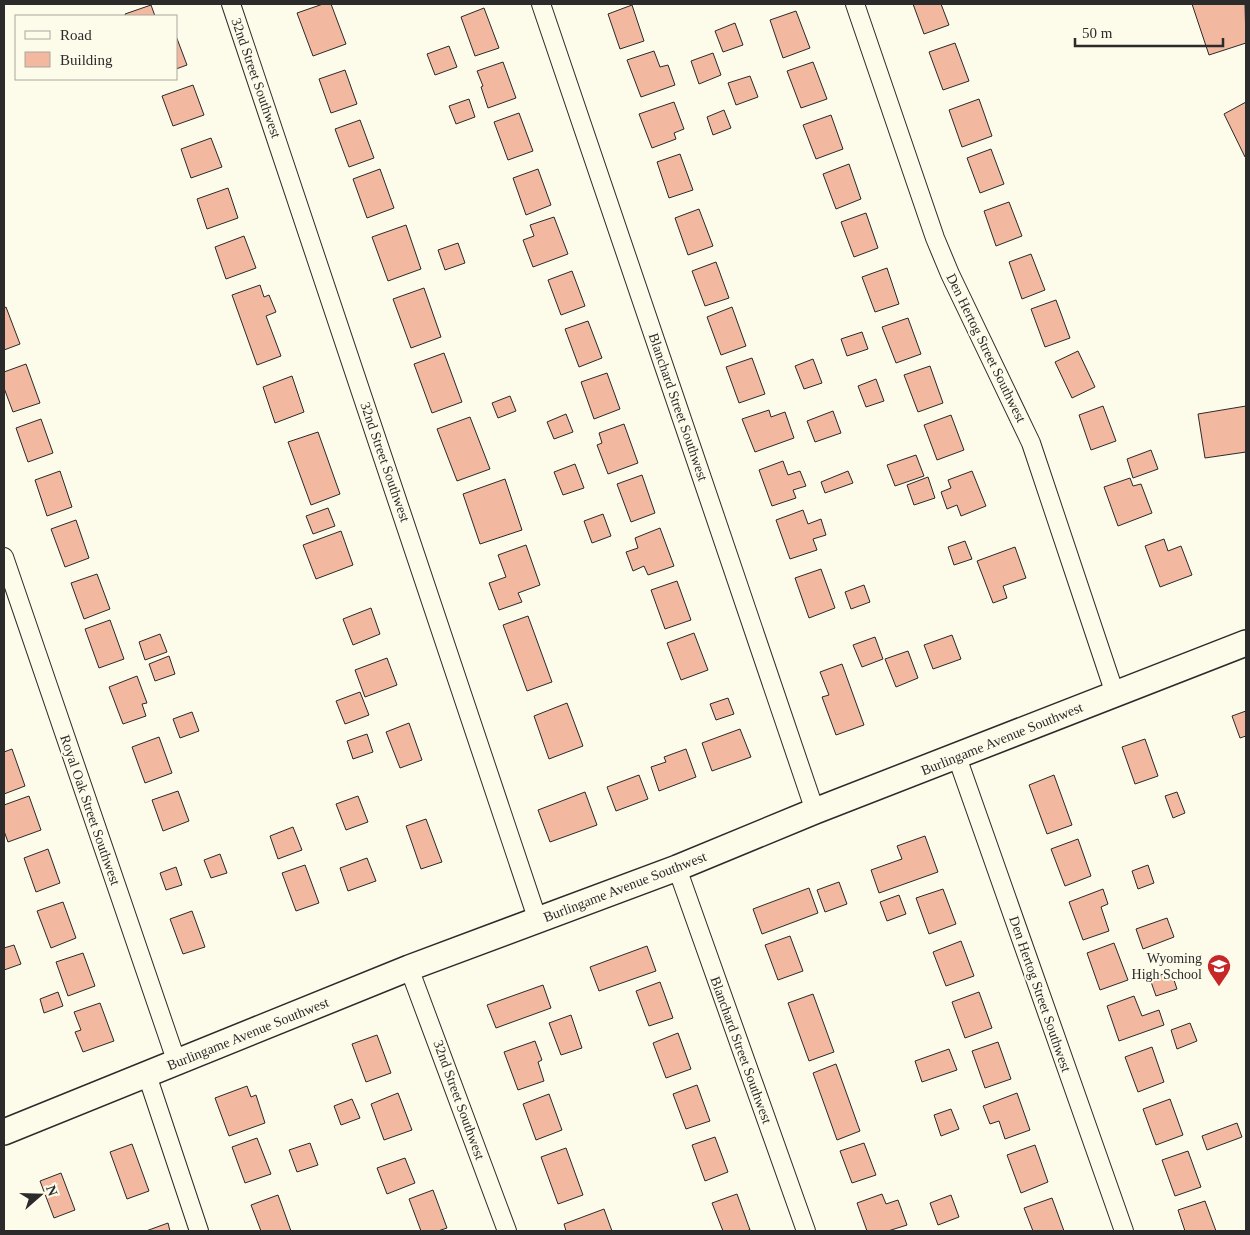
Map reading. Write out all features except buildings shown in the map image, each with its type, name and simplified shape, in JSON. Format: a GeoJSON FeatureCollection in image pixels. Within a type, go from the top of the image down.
{"type":"FeatureCollection","features":[{"type":"Feature","properties":{"kind":"street","name":"32nd Street Southwest"},"geometry":{"type":"LineString","coordinates":[[231,4],[538,920]]}},
{"type":"Feature","properties":{"kind":"street","name":"Blanchard Street Southwest"},"geometry":{"type":"LineString","coordinates":[[541,4],[816,811]]}},
{"type":"Feature","properties":{"kind":"street","name":"Den Hertog Street Southwest"},"geometry":{"type":"LineString","coordinates":[[855,4],[935,238],[950,274],[1018,413],[1041,470],[1115,694]]}},
{"type":"Feature","properties":{"kind":"street","name":"Royal Oak Street Southwest"},"geometry":{"type":"LineString","coordinates":[[4,557],[177,1063]]}},
{"type":"Feature","properties":{"kind":"street","name":"Burlingame Avenue Southwest"},"geometry":{"type":"LineString","coordinates":[[4,1132],[409,968],[677,868],[816,811],[1246,643]]}},
{"type":"Feature","properties":{"kind":"street","name":"Den Hertog Street Southwest"},"geometry":{"type":"LineString","coordinates":[[956,757],[1124,1231]]}},
{"type":"Feature","properties":{"kind":"street","name":"Blanchard Street Southwest"},"geometry":{"type":"LineString","coordinates":[[677,868],[806,1231]]}},
{"type":"Feature","properties":{"kind":"street","name":"32nd Street Southwest"},"geometry":{"type":"LineString","coordinates":[[409,968],[507,1231]]}},
{"type":"Feature","properties":{"kind":"street"},"geometry":{"type":"LineString","coordinates":[[147,1075],[199,1231]]}},
{"type":"Feature","properties":{"kind":"place","name":"Wyoming High School"},"geometry":{"type":"Point","coordinates":[1219,987]}}]}
